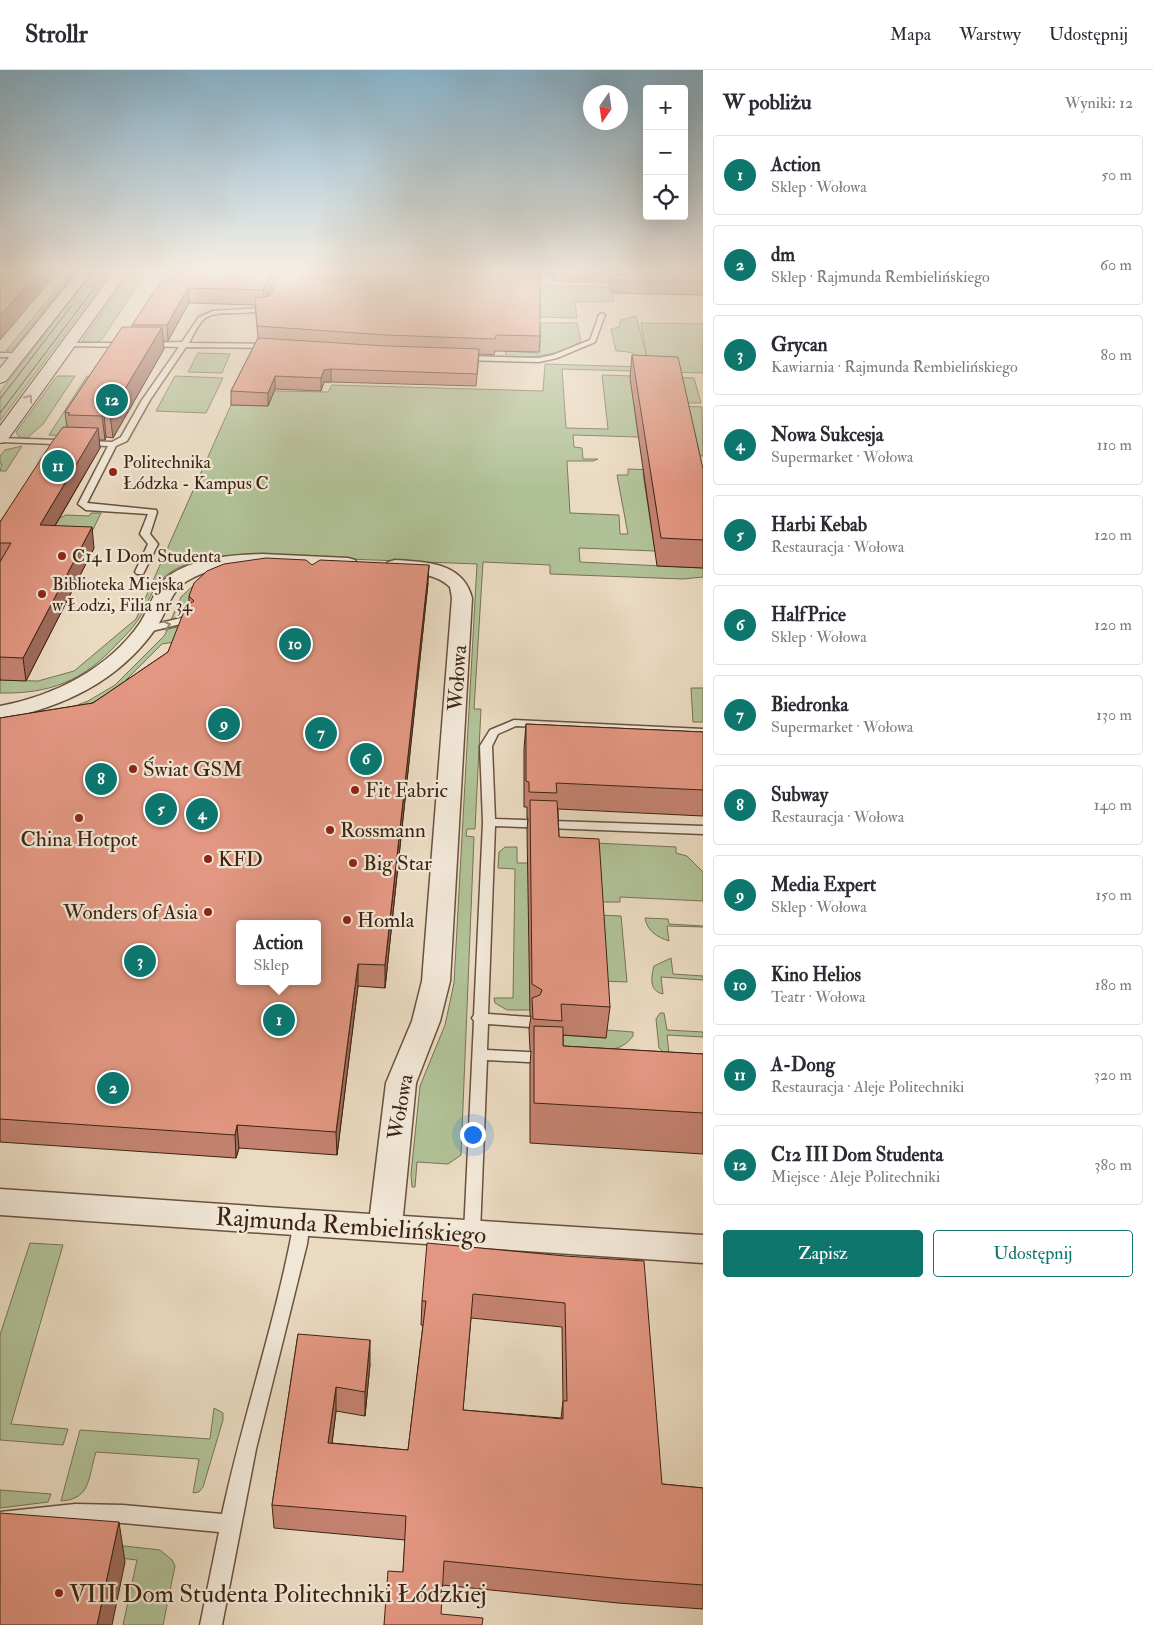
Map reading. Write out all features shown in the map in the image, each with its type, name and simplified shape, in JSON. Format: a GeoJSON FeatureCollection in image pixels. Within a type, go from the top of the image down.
{"type":"FeatureCollection","features":[{"type":"Feature","properties":{"kind":"main road"},"geometry":{"type":"LineString","coordinates":[[0,378],[29,342]]}},
{"type":"Feature","properties":{"kind":"main road"},"geometry":{"type":"LineString","coordinates":[[0,439],[70,342]]}},
{"type":"Feature","properties":{"kind":"street","name":"Wołowa"},"geometry":{"type":"LineString","coordinates":[[0,713],[38,704],[80,687],[102,674],[144,630],[166,589],[179,577],[195,570],[222,563],[246,561],[318,567],[371,565],[424,568],[442,573],[459,585],[462,598],[436,981],[426,1021],[401,1083],[385,1228]]}},
{"type":"Feature","properties":{"kind":"street","name":"Wołowa"},"geometry":{"type":"LineString","coordinates":[[0,697],[57,696]]}},
{"type":"Feature","properties":{"kind":"street","name":"Rajmunda Rembielińskiego"},"geometry":{"type":"LineString","coordinates":[[0,1202],[703,1249]]}},
{"type":"Feature","properties":{"kind":"lane"},"geometry":{"type":"LineString","coordinates":[[0,439],[113,444],[124,439],[146,400],[186,342]]}},
{"type":"Feature","properties":{"kind":"lane"},"geometry":{"type":"LineString","coordinates":[[450,357],[538,360],[555,357],[592,342]]}},
{"type":"Feature","properties":{"kind":"lane"},"geometry":{"type":"LineString","coordinates":[[68,344],[277,346]]}},
{"type":"Feature","properties":{"kind":"lane"},"geometry":{"type":"LineString","coordinates":[[0,355],[18,355]]}},
{"type":"Feature","properties":{"kind":"lane"},"geometry":{"type":"LineString","coordinates":[[113,444],[82,504],[92,507],[153,512],[145,534],[153,544],[140,572]]}},
{"type":"Feature","properties":{"kind":"lane"},"geometry":{"type":"LineString","coordinates":[[144,630],[188,619]]}},
{"type":"Feature","properties":{"kind":"lane"},"geometry":{"type":"LineString","coordinates":[[472,1233],[479,1018],[489,822],[486,746],[494,732],[514,723],[703,732]]}},
{"type":"Feature","properties":{"kind":"lane"},"geometry":{"type":"LineString","coordinates":[[489,822],[703,830]]}},
{"type":"Feature","properties":{"kind":"lane"},"geometry":{"type":"LineString","coordinates":[[479,1018],[530,1022]]}},
{"type":"Feature","properties":{"kind":"lane"},"geometry":{"type":"LineString","coordinates":[[479,1054],[559,1059]]}},
{"type":"Feature","properties":{"kind":"lane"},"geometry":{"type":"LineString","coordinates":[[211,1625],[228,1524],[261,1392],[290,1289],[302,1222]]}},
{"type":"Feature","properties":{"kind":"lane"},"geometry":{"type":"LineString","coordinates":[[0,1521],[75,1513],[123,1514],[228,1524]]}},
{"type":"Feature","properties":{"kind":"green space"},"geometry":{"type":"Polygon","coordinates":[[[14,342],[19,342],[13,349],[6,351],[14,342]]]}},
{"type":"Feature","properties":{"kind":"green space"},"geometry":{"type":"Polygon","coordinates":[[[39,342],[59,342],[0,421],[0,392],[39,342]]]}},
{"type":"Feature","properties":{"kind":"green space"},"geometry":{"type":"Polygon","coordinates":[[[540,342],[580,342],[555,353],[536,356],[507,358],[505,351],[540,353],[540,342]]]}},
{"type":"Feature","properties":{"kind":"green space"},"geometry":{"type":"Polygon","coordinates":[[[614,342],[643,342],[647,357],[644,342],[703,342],[703,373],[562,369],[566,428],[608,429],[602,375],[694,378],[701,403],[680,403],[639,437],[573,435],[574,447],[582,448],[583,459],[598,459],[593,461],[567,461],[570,513],[619,515],[620,534],[628,534],[617,475],[628,475],[628,469],[703,472],[695,475],[643,473],[655,551],[579,548],[580,562],[703,568],[703,577],[683,579],[550,574],[550,565],[483,562],[474,709],[481,709],[475,829],[467,829],[466,836],[474,837],[461,1155],[448,1164],[417,1162],[415,1187],[412,1187],[411,1174],[420,1086],[445,1025],[454,983],[477,564],[268,555],[232,555],[197,561],[172,571],[160,581],[139,619],[130,630],[104,657],[78,676],[50,688],[18,693],[0,693],[0,680],[38,681],[74,671],[136,619],[231,405],[268,406],[274,391],[328,392],[332,385],[543,391],[545,364],[644,367],[633,354],[616,351],[614,342]]]}},
{"type":"Feature","properties":{"kind":"green space"},"geometry":{"type":"Polygon","coordinates":[[[198,353],[230,354],[222,373],[188,372],[198,353]]]}},
{"type":"Feature","properties":{"kind":"green space"},"geometry":{"type":"Polygon","coordinates":[[[57,376],[75,376],[43,424],[27,438],[19,437],[16,432],[57,376]]]}},
{"type":"Feature","properties":{"kind":"green space"},"geometry":{"type":"Polygon","coordinates":[[[87,376],[104,377],[66,436],[49,435],[87,376]]]}},
{"type":"Feature","properties":{"kind":"green space"},"geometry":{"type":"Polygon","coordinates":[[[175,376],[223,378],[206,413],[156,411],[175,376]]]}},
{"type":"Feature","properties":{"kind":"green space"},"geometry":{"type":"Polygon","coordinates":[[[681,406],[702,407],[703,456],[683,455],[681,406]]]}},
{"type":"Feature","properties":{"kind":"green space"},"geometry":{"type":"Polygon","coordinates":[[[22,446],[6,471],[0,471],[2,464],[0,464],[0,456],[5,450],[22,446]]]}},
{"type":"Feature","properties":{"kind":"green space"},"geometry":{"type":"Polygon","coordinates":[[[91,513],[101,513],[85,546],[9,541],[66,515],[89,516],[91,513]]]}},
{"type":"Feature","properties":{"kind":"green space"},"geometry":{"type":"Polygon","coordinates":[[[195,584],[191,613],[171,620],[181,597],[195,584]]]}},
{"type":"Feature","properties":{"kind":"green space"},"geometry":{"type":"Polygon","coordinates":[[[187,625],[181,641],[162,644],[120,686],[92,703],[65,714],[62,711],[88,701],[115,685],[164,636],[168,629],[187,625]]]}},
{"type":"Feature","properties":{"kind":"green space"},"geometry":{"type":"Polygon","coordinates":[[[691,688],[703,688],[703,722],[693,722],[691,688]]]}},
{"type":"Feature","properties":{"kind":"green space"},"geometry":{"type":"Polygon","coordinates":[[[555,841],[676,847],[676,853],[687,856],[703,872],[703,901],[620,897],[620,902],[598,902],[530,1010],[507,1010],[495,1003],[494,998],[513,998],[515,869],[498,868],[499,852],[505,847],[517,847],[517,863],[528,863],[555,841]]]}},
{"type":"Feature","properties":{"kind":"green space"},"geometry":{"type":"Polygon","coordinates":[[[599,915],[621,916],[627,982],[603,981],[599,915]]]}},
{"type":"Feature","properties":{"kind":"green space"},"geometry":{"type":"Polygon","coordinates":[[[645,918],[668,919],[669,924],[703,927],[667,926],[669,941],[653,933],[648,927],[645,918]]]}},
{"type":"Feature","properties":{"kind":"green space"},"geometry":{"type":"Polygon","coordinates":[[[671,958],[673,974],[703,976],[703,980],[661,977],[663,994],[655,990],[652,983],[654,966],[671,958]]]}},
{"type":"Feature","properties":{"kind":"green space"},"geometry":{"type":"Polygon","coordinates":[[[660,1013],[664,1013],[667,1030],[703,1032],[703,1037],[667,1035],[669,1053],[664,1053],[659,1048],[656,1019],[660,1013]]]}},
{"type":"Feature","properties":{"kind":"green space"},"geometry":{"type":"Polygon","coordinates":[[[606,1030],[633,1032],[633,1036],[618,1048],[609,1050],[588,1051],[558,1048],[558,1035],[606,1038],[606,1030]]]}},
{"type":"Feature","properties":{"kind":"green space"},"geometry":{"type":"Polygon","coordinates":[[[30,1243],[63,1245],[11,1424],[68,1429],[63,1445],[0,1440],[0,1335],[30,1243]]]}},
{"type":"Feature","properties":{"kind":"green space"},"geometry":{"type":"Polygon","coordinates":[[[214,1408],[223,1413],[223,1420],[203,1487],[199,1492],[193,1493],[199,1459],[96,1452],[90,1478],[84,1491],[78,1496],[61,1501],[80,1430],[210,1439],[214,1408]]]}},
{"type":"Feature","properties":{"kind":"green space"},"geometry":{"type":"Polygon","coordinates":[[[0,1490],[51,1494],[48,1502],[0,1508],[0,1490]]]}},
{"type":"Feature","properties":{"kind":"green space"},"geometry":{"type":"Polygon","coordinates":[[[79,1541],[160,1550],[172,1560],[175,1566],[163,1625],[123,1625],[137,1560],[75,1553],[79,1541]]]}},
{"type":"Feature","properties":{"kind":"building"},"geometry":{"type":"Polygon","coordinates":[[[112,342],[153,342],[110,414],[102,416],[68,415],[70,413],[65,412],[112,342]]]}},
{"type":"Feature","properties":{"kind":"building"},"geometry":{"type":"Polygon","coordinates":[[[256,342],[315,342],[479,349],[477,374],[331,369],[324,370],[321,378],[275,376],[268,393],[231,391],[256,342]]]}},
{"type":"Feature","properties":{"kind":"building"},"geometry":{"type":"Polygon","coordinates":[[[632,355],[678,357],[703,469],[703,540],[661,538],[632,355]]]}},
{"type":"Feature","properties":{"kind":"building"},"geometry":{"type":"Polygon","coordinates":[[[63,427],[98,428],[40,525],[92,527],[23,658],[0,657],[0,562],[11,543],[0,543],[0,522],[63,427]]]}},
{"type":"Feature","properties":{"kind":"building"},"geometry":{"type":"Polygon","coordinates":[[[266,558],[306,560],[312,565],[320,560],[429,565],[385,965],[358,964],[336,1132],[237,1125],[235,1135],[0,1119],[0,718],[93,703],[168,652],[186,606],[194,601],[189,596],[194,583],[207,571],[224,564],[266,558]]]}},
{"type":"Feature","properties":{"kind":"building"},"geometry":{"type":"Polygon","coordinates":[[[526,724],[703,732],[703,790],[556,783],[557,793],[529,792],[529,782],[526,781],[526,724]]]}},
{"type":"Feature","properties":{"kind":"building"},"geometry":{"type":"Polygon","coordinates":[[[530,800],[557,801],[559,837],[599,839],[610,1007],[561,1004],[562,1021],[533,1019],[532,998],[540,995],[542,990],[532,984],[530,800]]]}},
{"type":"Feature","properties":{"kind":"building"},"geometry":{"type":"Polygon","coordinates":[[[534,1026],[563,1027],[563,1046],[703,1054],[703,1113],[534,1103],[534,1026]]]}},
{"type":"Feature","properties":{"kind":"building"},"geometry":{"type":"Polygon","coordinates":[[[427,1243],[565,1256],[644,1261],[662,1484],[703,1488],[703,1585],[444,1561],[441,1614],[483,1618],[482,1625],[384,1625],[388,1571],[403,1572],[406,1516],[272,1505],[298,1334],[370,1340],[365,1392],[336,1387],[328,1443],[408,1450],[426,1301],[422,1301],[427,1243]],[[473,1294],[463,1410],[563,1419],[563,1401],[567,1401],[565,1303],[473,1294]]]}},
{"type":"Feature","properties":{"kind":"building","name":"VIII Dom Studenta Politechniki Łódzkiej"},"geometry":{"type":"Polygon","coordinates":[[[0,1513],[119,1522],[97,1625],[0,1625],[0,1513]]]}},
{"type":"Feature","properties":{"kind":"tram line"},"geometry":{"type":"LineString","coordinates":[[0,399],[44,342]]}},
{"type":"Feature","properties":{"kind":"tram line"},"geometry":{"type":"LineString","coordinates":[[0,413],[54,342]]}},
{"type":"Feature","properties":{"kind":"place","name":"C12 III Dom Studenta"},"geometry":{"type":"Point","coordinates":[112,400]}},
{"type":"Feature","properties":{"kind":"place","name":"A-Dong"},"geometry":{"type":"Point","coordinates":[58,466]}},
{"type":"Feature","properties":{"kind":"place","name":"Politechnika Łódzka - Kampus C"},"geometry":{"type":"Point","coordinates":[113,472]}},
{"type":"Feature","properties":{"kind":"place","name":"C14 I Dom Studenta"},"geometry":{"type":"Point","coordinates":[62,556]}},
{"type":"Feature","properties":{"kind":"place","name":"Biblioteka Miejska w Łodzi, Filia nr 34"},"geometry":{"type":"Point","coordinates":[42,594]}},
{"type":"Feature","properties":{"kind":"place","name":"Kino Helios"},"geometry":{"type":"Point","coordinates":[295,644]}},
{"type":"Feature","properties":{"kind":"place","name":"Media Expert"},"geometry":{"type":"Point","coordinates":[224,724]}},
{"type":"Feature","properties":{"kind":"place","name":"Biedronka"},"geometry":{"type":"Point","coordinates":[321,733]}},
{"type":"Feature","properties":{"kind":"place","name":"HalfPrice"},"geometry":{"type":"Point","coordinates":[366,759]}},
{"type":"Feature","properties":{"kind":"place","name":"Świat GSM"},"geometry":{"type":"Point","coordinates":[133,769]}},
{"type":"Feature","properties":{"kind":"place","name":"Subway"},"geometry":{"type":"Point","coordinates":[101,779]}},
{"type":"Feature","properties":{"kind":"place","name":"Fit Fabric"},"geometry":{"type":"Point","coordinates":[355,790]}},
{"type":"Feature","properties":{"kind":"place","name":"Harbi Kebab"},"geometry":{"type":"Point","coordinates":[161,809]}},
{"type":"Feature","properties":{"kind":"place","name":"Nowa Sukcesja"},"geometry":{"type":"Point","coordinates":[202,814]}},
{"type":"Feature","properties":{"kind":"place","name":"China Hotpot"},"geometry":{"type":"Point","coordinates":[79,818]}},
{"type":"Feature","properties":{"kind":"place","name":"Rossmann"},"geometry":{"type":"Point","coordinates":[330,830]}},
{"type":"Feature","properties":{"kind":"place","name":"KFD"},"geometry":{"type":"Point","coordinates":[208,859]}},
{"type":"Feature","properties":{"kind":"place","name":"Big Star"},"geometry":{"type":"Point","coordinates":[353,863]}},
{"type":"Feature","properties":{"kind":"place","name":"Wonders of Asia"},"geometry":{"type":"Point","coordinates":[208,912]}},
{"type":"Feature","properties":{"kind":"place","name":"Homla"},"geometry":{"type":"Point","coordinates":[347,920]}},
{"type":"Feature","properties":{"kind":"place","name":"Grycan"},"geometry":{"type":"Point","coordinates":[140,961]}},
{"type":"Feature","properties":{"kind":"place","name":"Action"},"geometry":{"type":"Point","coordinates":[279,1020]}},
{"type":"Feature","properties":{"kind":"place","name":"dm"},"geometry":{"type":"Point","coordinates":[113,1088]}},
{"type":"Feature","properties":{"kind":"place","name":"VIII Dom Studenta Politechniki Łódzkiej"},"geometry":{"type":"Point","coordinates":[59,1593]}}]}
